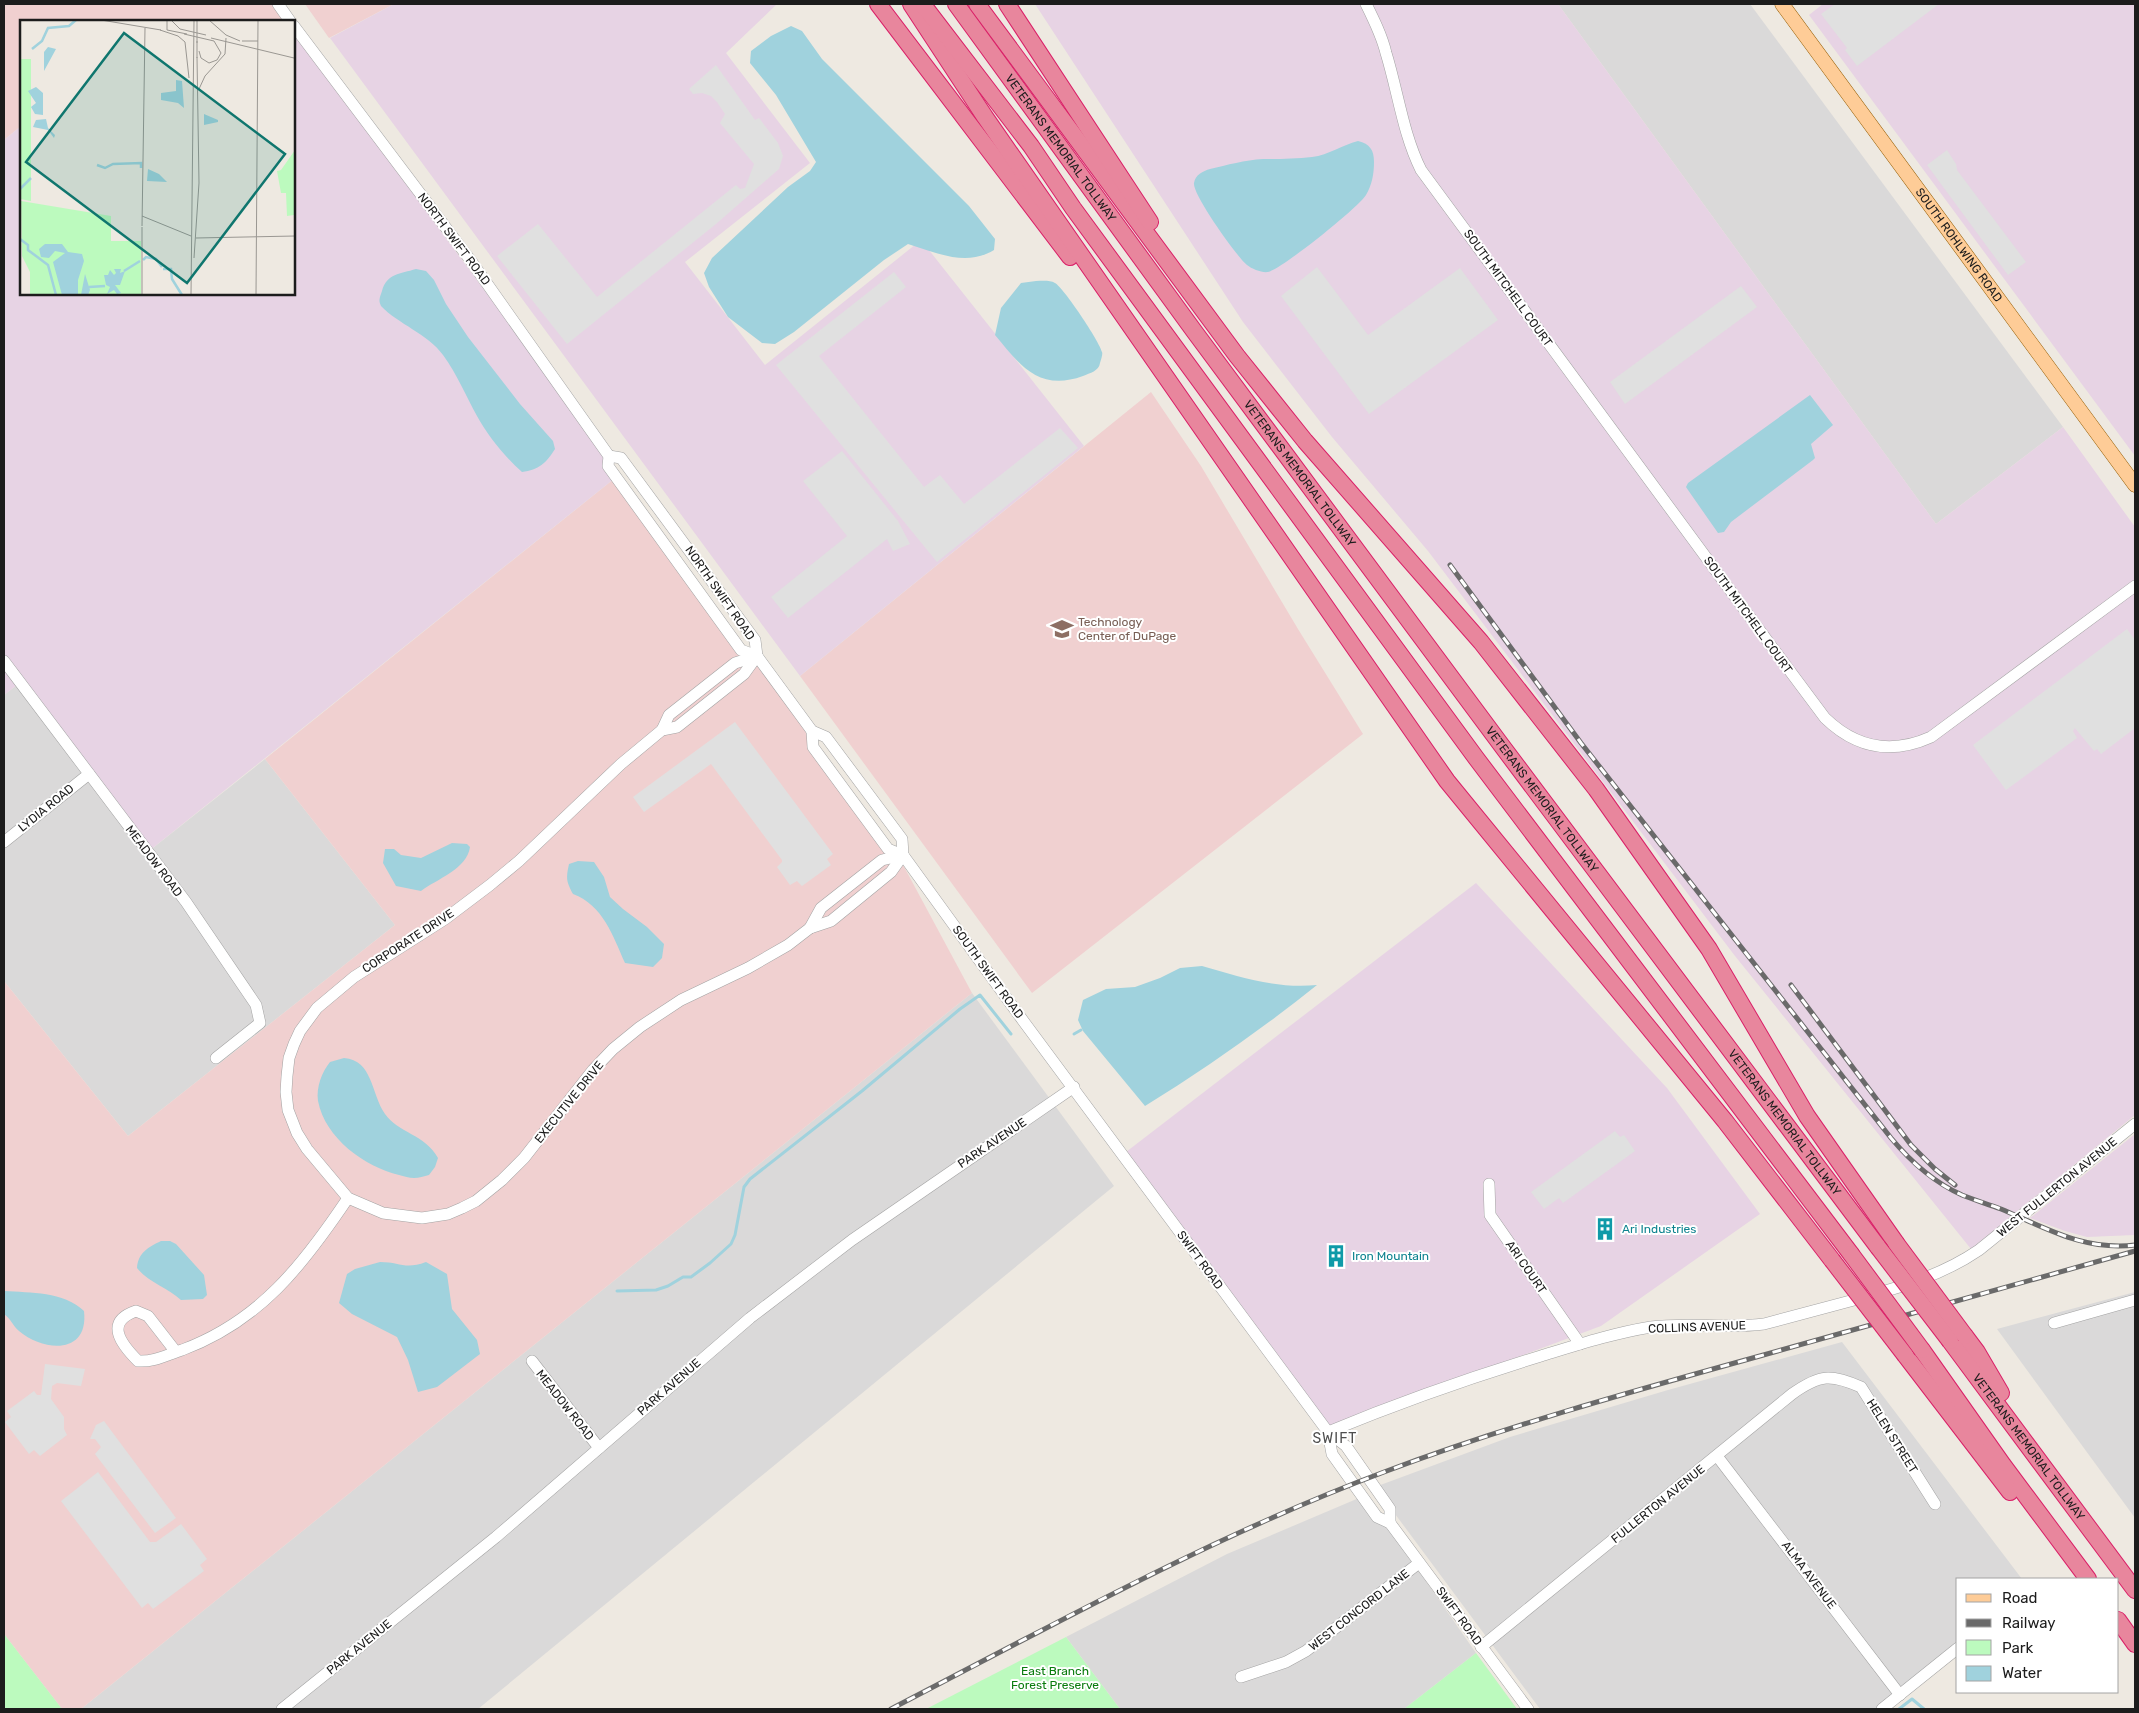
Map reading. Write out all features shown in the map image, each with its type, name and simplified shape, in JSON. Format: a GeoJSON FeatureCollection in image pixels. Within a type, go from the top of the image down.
{"type":"FeatureCollection","features":[{"type":"Feature","properties":{"kind":"highway"},"geometry":{"type":"LineString","coordinates":[[878,4],[1044,224],[1156,362]]}},
{"type":"Feature","properties":{"kind":"highway"},"geometry":{"type":"LineString","coordinates":[[911,4],[985,117],[1448,781],[1725,1121],[2001,1482],[2086,1577]]}},
{"type":"Feature","properties":{"kind":"highway","name":"VETERANS MEMORIAL TOLLWAY"},"geometry":{"type":"LineString","coordinates":[[923,4],[1031,146],[1073,208],[1476,758],[1851,1254],[2086,1577]]}},
{"type":"Feature","properties":{"kind":"highway","name":"VETERANS MEMORIAL TOLLWAY"},"geometry":{"type":"LineString","coordinates":[[956,4],[1194,331],[1487,726],[1878,1247],[1958,1339],[2041,1461],[2135,1590]]}},
{"type":"Feature","properties":{"kind":"highway"},"geometry":{"type":"LineString","coordinates":[[977,4],[1237,356],[1305,441],[1481,642],[1596,789],[1709,949],[1807,1116],[1896,1243],[1958,1339]]}},
{"type":"Feature","properties":{"kind":"highway"},"geometry":{"type":"LineString","coordinates":[[1007,4],[1237,356]]}},
{"type":"Feature","properties":{"kind":"highway"},"geometry":{"type":"LineString","coordinates":[[2119,1621],[2135,1644]]}},
{"type":"Feature","properties":{"kind":"main road","name":"SOUTH ROHLWING ROAD"},"geometry":{"type":"LineString","coordinates":[[1782,4],[2135,485]]}},
{"type":"Feature","properties":{"kind":"street"},"geometry":{"type":"LineString","coordinates":[[278,4],[289,20]]}},
{"type":"Feature","properties":{"kind":"street","name":"SOUTH MITCHELL COURT"},"geometry":{"type":"LineString","coordinates":[[1366,4],[1377,26],[1386,51],[1415,157],[1422,170],[1825,718],[1847,736],[1877,747],[1910,745],[1931,737],[2135,586]]}},
{"type":"Feature","properties":{"kind":"street","name":"NORTH SWIFT ROAD"},"geometry":{"type":"LineString","coordinates":[[295,27],[471,261],[609,456],[608,466],[741,650],[757,656],[755,640],[621,458],[609,456]]}},
{"type":"Feature","properties":{"kind":"street","name":"CORPORATE DRIVE"},"geometry":{"type":"LineString","coordinates":[[348,1198],[306,1149],[288,1110],[286,1092],[289,1058],[297,1037],[307,1020],[327,998],[354,977],[439,922],[490,885],[519,861],[591,791],[662,730],[669,715],[735,663],[757,656]]}},
{"type":"Feature","properties":{"kind":"street","name":"SOUTH SWIFT ROAD"},"geometry":{"type":"LineString","coordinates":[[757,656],[812,732],[813,747],[888,849],[903,855],[1024,1022],[1074,1087]]}},
{"type":"Feature","properties":{"kind":"street","name":"MEADOW ROAD"},"geometry":{"type":"LineString","coordinates":[[4,661],[186,902],[256,1005],[260,1023],[216,1058]]}},
{"type":"Feature","properties":{"kind":"street","name":"SOUTH SWIFT ROAD"},"geometry":{"type":"LineString","coordinates":[[812,732],[826,737],[902,839],[903,855]]}},
{"type":"Feature","properties":{"kind":"street","name":"LYDIA ROAD"},"geometry":{"type":"LineString","coordinates":[[4,842],[89,774]]}},
{"type":"Feature","properties":{"kind":"street","name":"EXECUTIVE DRIVE"},"geometry":{"type":"LineString","coordinates":[[810,928],[821,908],[882,860],[903,855]]}},
{"type":"Feature","properties":{"kind":"street","name":"EXECUTIVE DRIVE"},"geometry":{"type":"LineString","coordinates":[[348,1198],[383,1213],[422,1218],[448,1214],[476,1201],[502,1180],[524,1158],[593,1070],[613,1049],[640,1027],[681,1000],[773,954],[810,928],[831,921],[891,872],[903,855]]}},
{"type":"Feature","properties":{"kind":"street","name":"SWIFT ROAD"},"geometry":{"type":"LineString","coordinates":[[1074,1087],[1328,1432],[1346,1446],[1390,1509],[1390,1523]]}},
{"type":"Feature","properties":{"kind":"street","name":"PARK AVENUE"},"geometry":{"type":"LineString","coordinates":[[282,1709],[496,1537],[728,1336],[852,1240],[1074,1087]]}},
{"type":"Feature","properties":{"kind":"street","name":"WEST FULLERTON AVENUE"},"geometry":{"type":"LineString","coordinates":[[1979,1250],[2135,1124]]}},
{"type":"Feature","properties":{"kind":"street","name":"ARI COURT"},"geometry":{"type":"LineString","coordinates":[[1489,1184],[1490,1215],[1580,1344]]}},
{"type":"Feature","properties":{"kind":"street"},"geometry":{"type":"LineString","coordinates":[[176,1352],[148,1316],[136,1311],[124,1315],[118,1325],[119,1338],[138,1361],[152,1362],[202,1342],[228,1327],[277,1289],[306,1258],[348,1198]]}},
{"type":"Feature","properties":{"kind":"street","name":"COLLINS AVENUE"},"geometry":{"type":"LineString","coordinates":[[1328,1432],[1422,1394],[1580,1344],[1652,1327],[1748,1326],[1764,1324],[1892,1290],[1939,1274],[1959,1264],[1979,1250]]}},
{"type":"Feature","properties":{"kind":"street"},"geometry":{"type":"LineString","coordinates":[[2054,1323],[2135,1300]]}},
{"type":"Feature","properties":{"kind":"street","name":"MEADOW ROAD"},"geometry":{"type":"LineString","coordinates":[[532,1361],[599,1448]]}},
{"type":"Feature","properties":{"kind":"street","name":"FULLERTON AVENUE"},"geometry":{"type":"LineString","coordinates":[[1481,1647],[1803,1386],[1822,1378],[1841,1378]]}},
{"type":"Feature","properties":{"kind":"street","name":"HELEN STREET"},"geometry":{"type":"LineString","coordinates":[[1841,1378],[1862,1387],[1936,1504]]}},
{"type":"Feature","properties":{"kind":"street","name":"SWIFT ROAD"},"geometry":{"type":"LineString","coordinates":[[1328,1432],[1332,1454],[1377,1517],[1390,1523],[1528,1709]]}},
{"type":"Feature","properties":{"kind":"street","name":"ALMA AVENUE"},"geometry":{"type":"LineString","coordinates":[[1717,1456],[1900,1695]]}},
{"type":"Feature","properties":{"kind":"street","name":"WEST CONCORD LANE"},"geometry":{"type":"LineString","coordinates":[[1241,1677],[1286,1662],[1306,1652],[1419,1563]]}},
{"type":"Feature","properties":{"kind":"street"},"geometry":{"type":"LineString","coordinates":[[1882,1709],[1956,1650]]}},
{"type":"Feature","properties":{"kind":"shaded area"},"geometry":{"type":"Polygon","coordinates":[[[4,4],[273,4],[284,19],[20,20],[20,127],[4,140],[4,4]]]}},
{"type":"Feature","properties":{"kind":"shaded area"},"geometry":{"type":"Polygon","coordinates":[[[305,4],[394,4],[329,38],[305,4]]]}},
{"type":"Feature","properties":{"kind":"shaded area"},"geometry":{"type":"Polygon","coordinates":[[[394,4],[777,4],[726,53],[810,163],[685,262],[765,365],[921,240],[1084,446],[800,676],[330,38],[394,4]]]}},
{"type":"Feature","properties":{"kind":"shaded area"},"geometry":{"type":"Polygon","coordinates":[[[1035,4],[1558,4],[1936,524],[2063,427],[2135,527],[2135,1115],[1971,1249],[1735,956],[1428,551],[1332,437],[1243,322],[1035,4]]]}},
{"type":"Feature","properties":{"kind":"shaded area"},"geometry":{"type":"Polygon","coordinates":[[[1558,4],[1750,4],[2063,427],[1936,524],[1558,4]]]}},
{"type":"Feature","properties":{"kind":"shaded area"},"geometry":{"type":"Polygon","coordinates":[[[1823,4],[2135,4],[2135,456],[1809,15],[1823,4]]]}},
{"type":"Feature","properties":{"kind":"shaded area"},"geometry":{"type":"Polygon","coordinates":[[[1835,4],[1939,4],[1857,66],[1845,50],[1847,48],[1821,14],[1835,4]]]}},
{"type":"Feature","properties":{"kind":"shaded area"},"geometry":{"type":"Polygon","coordinates":[[[295,33],[620,474],[144,855],[17,685],[4,695],[4,140],[20,127],[20,295],[295,295],[295,33]]]}},
{"type":"Feature","properties":{"kind":"shaded area"},"geometry":{"type":"Polygon","coordinates":[[[716,65],[755,120],[759,118],[778,143],[783,156],[779,169],[716,224],[567,344],[497,256],[538,224],[597,297],[736,185],[740,189],[745,188],[754,164],[720,123],[725,114],[717,102],[711,96],[702,93],[693,94],[689,89],[716,65]]]}},
{"type":"Feature","properties":{"kind":"shaded area"},"geometry":{"type":"Polygon","coordinates":[[[1947,150],[1956,164],[1957,170],[2026,262],[2008,275],[1927,165],[1947,150]]]}},
{"type":"Feature","properties":{"kind":"shaded area"},"geometry":{"type":"Polygon","coordinates":[[[1317,267],[1368,335],[1460,268],[1498,320],[1369,414],[1281,296],[1317,267]]]}},
{"type":"Feature","properties":{"kind":"shaded area"},"geometry":{"type":"Polygon","coordinates":[[[894,272],[906,287],[819,356],[924,487],[940,475],[964,504],[1060,428],[1078,448],[937,562],[776,365],[894,272]]]}},
{"type":"Feature","properties":{"kind":"shaded area"},"geometry":{"type":"Polygon","coordinates":[[[1741,286],[1757,307],[1625,404],[1610,382],[1741,286]]]}},
{"type":"Feature","properties":{"kind":"shaded area"},"geometry":{"type":"Polygon","coordinates":[[[1151,392],[1201,466],[1363,734],[1032,993],[800,676],[1151,392]]]}},
{"type":"Feature","properties":{"kind":"shaded area"},"geometry":{"type":"Polygon","coordinates":[[[842,451],[898,521],[910,544],[893,551],[887,539],[788,618],[771,597],[847,536],[803,481],[842,451]]]}},
{"type":"Feature","properties":{"kind":"shaded area"},"geometry":{"type":"Polygon","coordinates":[[[620,474],[902,863],[972,993],[81,1709],[62,1709],[4,1634],[4,981],[128,1136],[395,925],[265,759],[620,474]]]}},
{"type":"Feature","properties":{"kind":"shaded area"},"geometry":{"type":"Polygon","coordinates":[[[2127,629],[2135,640],[2135,728],[2101,754],[2097,749],[2094,751],[2075,728],[2073,731],[2077,738],[2006,790],[1973,745],[2127,629]]]}},
{"type":"Feature","properties":{"kind":"shaded area"},"geometry":{"type":"Polygon","coordinates":[[[17,685],[144,855],[265,759],[395,925],[128,1136],[4,981],[4,695],[17,685]]]}},
{"type":"Feature","properties":{"kind":"shaded area"},"geometry":{"type":"Polygon","coordinates":[[[735,722],[833,854],[827,859],[831,865],[802,886],[797,881],[790,885],[777,867],[782,860],[711,764],[644,812],[633,797],[735,722]]]}},
{"type":"Feature","properties":{"kind":"shaded area"},"geometry":{"type":"Polygon","coordinates":[[[1476,883],[1667,1088],[1760,1214],[1601,1326],[1328,1428],[1126,1152],[1476,883]]]}},
{"type":"Feature","properties":{"kind":"shaded area"},"geometry":{"type":"Polygon","coordinates":[[[972,993],[1114,1186],[478,1709],[81,1709],[972,993]]]}},
{"type":"Feature","properties":{"kind":"shaded area"},"geometry":{"type":"Polygon","coordinates":[[[1615,1131],[1620,1137],[1624,1135],[1635,1151],[1563,1203],[1559,1198],[1544,1209],[1531,1192],[1615,1131]]]}},
{"type":"Feature","properties":{"kind":"shaded area"},"geometry":{"type":"Polygon","coordinates":[[[2135,1134],[2135,1235],[2087,1237],[2030,1218],[2135,1134]]]}},
{"type":"Feature","properties":{"kind":"shaded area"},"geometry":{"type":"Polygon","coordinates":[[[2135,1292],[2135,1518],[1997,1329],[2135,1292]]]}},
{"type":"Feature","properties":{"kind":"shaded area"},"geometry":{"type":"Polygon","coordinates":[[[1842,1342],[2021,1578],[1956,1578],[1956,1649],[1879,1709],[1540,1709],[1375,1487],[1510,1437],[1668,1390],[1842,1342]]]}},
{"type":"Feature","properties":{"kind":"shaded area"},"geometry":{"type":"Polygon","coordinates":[[[45,1364],[85,1369],[81,1386],[57,1383],[52,1386],[51,1399],[64,1417],[64,1429],[67,1435],[40,1456],[34,1450],[29,1454],[5,1422],[11,1417],[7,1411],[34,1391],[37,1395],[41,1395],[45,1364]]]}},
{"type":"Feature","properties":{"kind":"shaded area"},"geometry":{"type":"Polygon","coordinates":[[[104,1421],[176,1518],[155,1533],[95,1454],[101,1447],[95,1439],[90,1439],[96,1425],[104,1421]]]}},
{"type":"Feature","properties":{"kind":"shaded area"},"geometry":{"type":"Polygon","coordinates":[[[98,1472],[150,1542],[156,1542],[181,1524],[207,1559],[200,1565],[204,1571],[153,1609],[148,1603],[142,1608],[61,1501],[98,1472]]]}},
{"type":"Feature","properties":{"kind":"shaded area"},"geometry":{"type":"Polygon","coordinates":[[[1366,1495],[1476,1653],[1404,1709],[1120,1709],[1066,1637],[1227,1554],[1366,1495]]]}},
{"type":"Feature","properties":{"kind":"green space"},"geometry":{"type":"Polygon","coordinates":[[[4,1634],[62,1709],[4,1709],[4,1634]]]}},
{"type":"Feature","properties":{"kind":"green space","name":"East Branch Forest Preserve"},"geometry":{"type":"Polygon","coordinates":[[[1066,1637],[1120,1709],[926,1709],[1066,1637]]]}},
{"type":"Feature","properties":{"kind":"green space"},"geometry":{"type":"Polygon","coordinates":[[[1476,1653],[1517,1709],[1404,1709],[1476,1653]]]}},
{"type":"Feature","properties":{"kind":"water"},"geometry":{"type":"Polygon","coordinates":[[[791,26],[802,31],[822,59],[969,206],[995,239],[994,250],[973,258],[951,257],[908,244],[884,260],[794,332],[775,344],[762,343],[728,317],[709,287],[704,273],[712,258],[788,187],[810,171],[816,162],[776,95],[750,63],[751,51],[771,36],[791,26]]]}},
{"type":"Feature","properties":{"kind":"water"},"geometry":{"type":"Polygon","coordinates":[[[1358,141],[1368,146],[1374,158],[1374,171],[1366,195],[1350,212],[1320,237],[1268,272],[1254,269],[1242,260],[1216,225],[1195,189],[1194,183],[1196,178],[1202,172],[1210,169],[1256,160],[1318,156],[1358,141]]]}},
{"type":"Feature","properties":{"kind":"water"},"geometry":{"type":"Polygon","coordinates":[[[416,269],[426,271],[434,280],[446,304],[468,337],[520,404],[553,441],[555,449],[538,468],[522,472],[509,460],[481,424],[457,377],[443,355],[429,341],[381,306],[380,297],[387,281],[395,275],[416,269]]]}},
{"type":"Feature","properties":{"kind":"water"},"geometry":{"type":"Polygon","coordinates":[[[1051,281],[1055,283],[1073,304],[1088,327],[1100,346],[1102,353],[1099,366],[1094,371],[1068,380],[1054,381],[1042,378],[1022,365],[995,335],[1001,308],[1021,283],[1051,281]]]}},
{"type":"Feature","properties":{"kind":"water"},"geometry":{"type":"Polygon","coordinates":[[[1810,395],[1833,425],[1811,444],[1815,458],[1731,522],[1724,532],[1718,533],[1686,487],[1688,483],[1810,395]]]}},
{"type":"Feature","properties":{"kind":"water"},"geometry":{"type":"Polygon","coordinates":[[[452,843],[467,844],[470,847],[468,855],[450,873],[421,891],[396,886],[383,863],[385,849],[394,849],[401,855],[421,858],[452,843]]]}},
{"type":"Feature","properties":{"kind":"water"},"geometry":{"type":"Polygon","coordinates":[[[578,861],[594,862],[604,877],[610,897],[647,927],[664,944],[662,958],[653,967],[625,963],[606,922],[592,906],[573,894],[567,879],[567,873],[569,864],[578,861]]]}},
{"type":"Feature","properties":{"kind":"water"},"geometry":{"type":"Polygon","coordinates":[[[1202,966],[1273,984],[1317,985],[1233,1048],[1145,1106],[1083,1031],[1078,1020],[1083,1000],[1106,989],[1135,987],[1180,968],[1202,966]]]}},
{"type":"Feature","properties":{"kind":"water"},"geometry":{"type":"Polygon","coordinates":[[[344,1058],[354,1060],[366,1071],[380,1106],[390,1120],[433,1150],[438,1158],[435,1167],[429,1175],[410,1178],[373,1165],[348,1149],[329,1127],[318,1101],[319,1085],[324,1070],[330,1062],[344,1058]]]}},
{"type":"Feature","properties":{"kind":"water"},"geometry":{"type":"Polygon","coordinates":[[[161,1241],[170,1241],[176,1244],[204,1275],[207,1295],[203,1299],[181,1300],[137,1268],[142,1254],[161,1241]]]}},
{"type":"Feature","properties":{"kind":"water"},"geometry":{"type":"Polygon","coordinates":[[[380,1262],[407,1266],[426,1262],[447,1274],[452,1309],[477,1340],[480,1354],[437,1387],[418,1392],[408,1360],[397,1337],[352,1314],[339,1303],[347,1274],[355,1269],[380,1262]]]}},
{"type":"Feature","properties":{"kind":"water"},"geometry":{"type":"Polygon","coordinates":[[[4,1291],[46,1294],[57,1296],[76,1304],[84,1311],[84,1325],[79,1336],[72,1342],[52,1346],[29,1338],[17,1329],[4,1314],[4,1291]]]}},
{"type":"Feature","properties":{"kind":"waterway"},"geometry":{"type":"LineString","coordinates":[[617,1291],[656,1290],[668,1286],[683,1277],[691,1277],[710,1263],[731,1244],[735,1235],[744,1187],[750,1179],[862,1091],[960,1009],[980,995],[1011,1034]]}},
{"type":"Feature","properties":{"kind":"waterway"},"geometry":{"type":"LineString","coordinates":[[1074,1034],[1081,1030]]}},
{"type":"Feature","properties":{"kind":"waterway"},"geometry":{"type":"LineString","coordinates":[[1899,1709],[1912,1699],[1924,1709]]}},
{"type":"Feature","properties":{"kind":"railway"},"geometry":{"type":"LineString","coordinates":[[1450,565],[1581,743],[1906,1155],[1923,1171],[1951,1190],[2050,1230],[2099,1245],[2135,1245]]}},
{"type":"Feature","properties":{"kind":"railway"},"geometry":{"type":"LineString","coordinates":[[1791,985],[1911,1145],[1935,1169],[1955,1185]]}},
{"type":"Feature","properties":{"kind":"railway"},"geometry":{"type":"LineString","coordinates":[[891,1709],[1073,1614],[1196,1553],[1320,1497],[1384,1472],[1520,1425],[1611,1398],[2135,1251]]}},
{"type":"Feature","properties":{"kind":"place","name":"Technology Center of DuPage"},"geometry":{"type":"Point","coordinates":[1062,629]}},
{"type":"Feature","properties":{"kind":"place","name":"Ari Industries"},"geometry":{"type":"Point","coordinates":[1605,1229]}},
{"type":"Feature","properties":{"kind":"place","name":"Iron Mountain"},"geometry":{"type":"Point","coordinates":[1336,1256]}},
{"type":"Feature","properties":{"kind":"district","name":"SWIFT"},"geometry":{"type":"Point","coordinates":[1335,1438]}}]}
